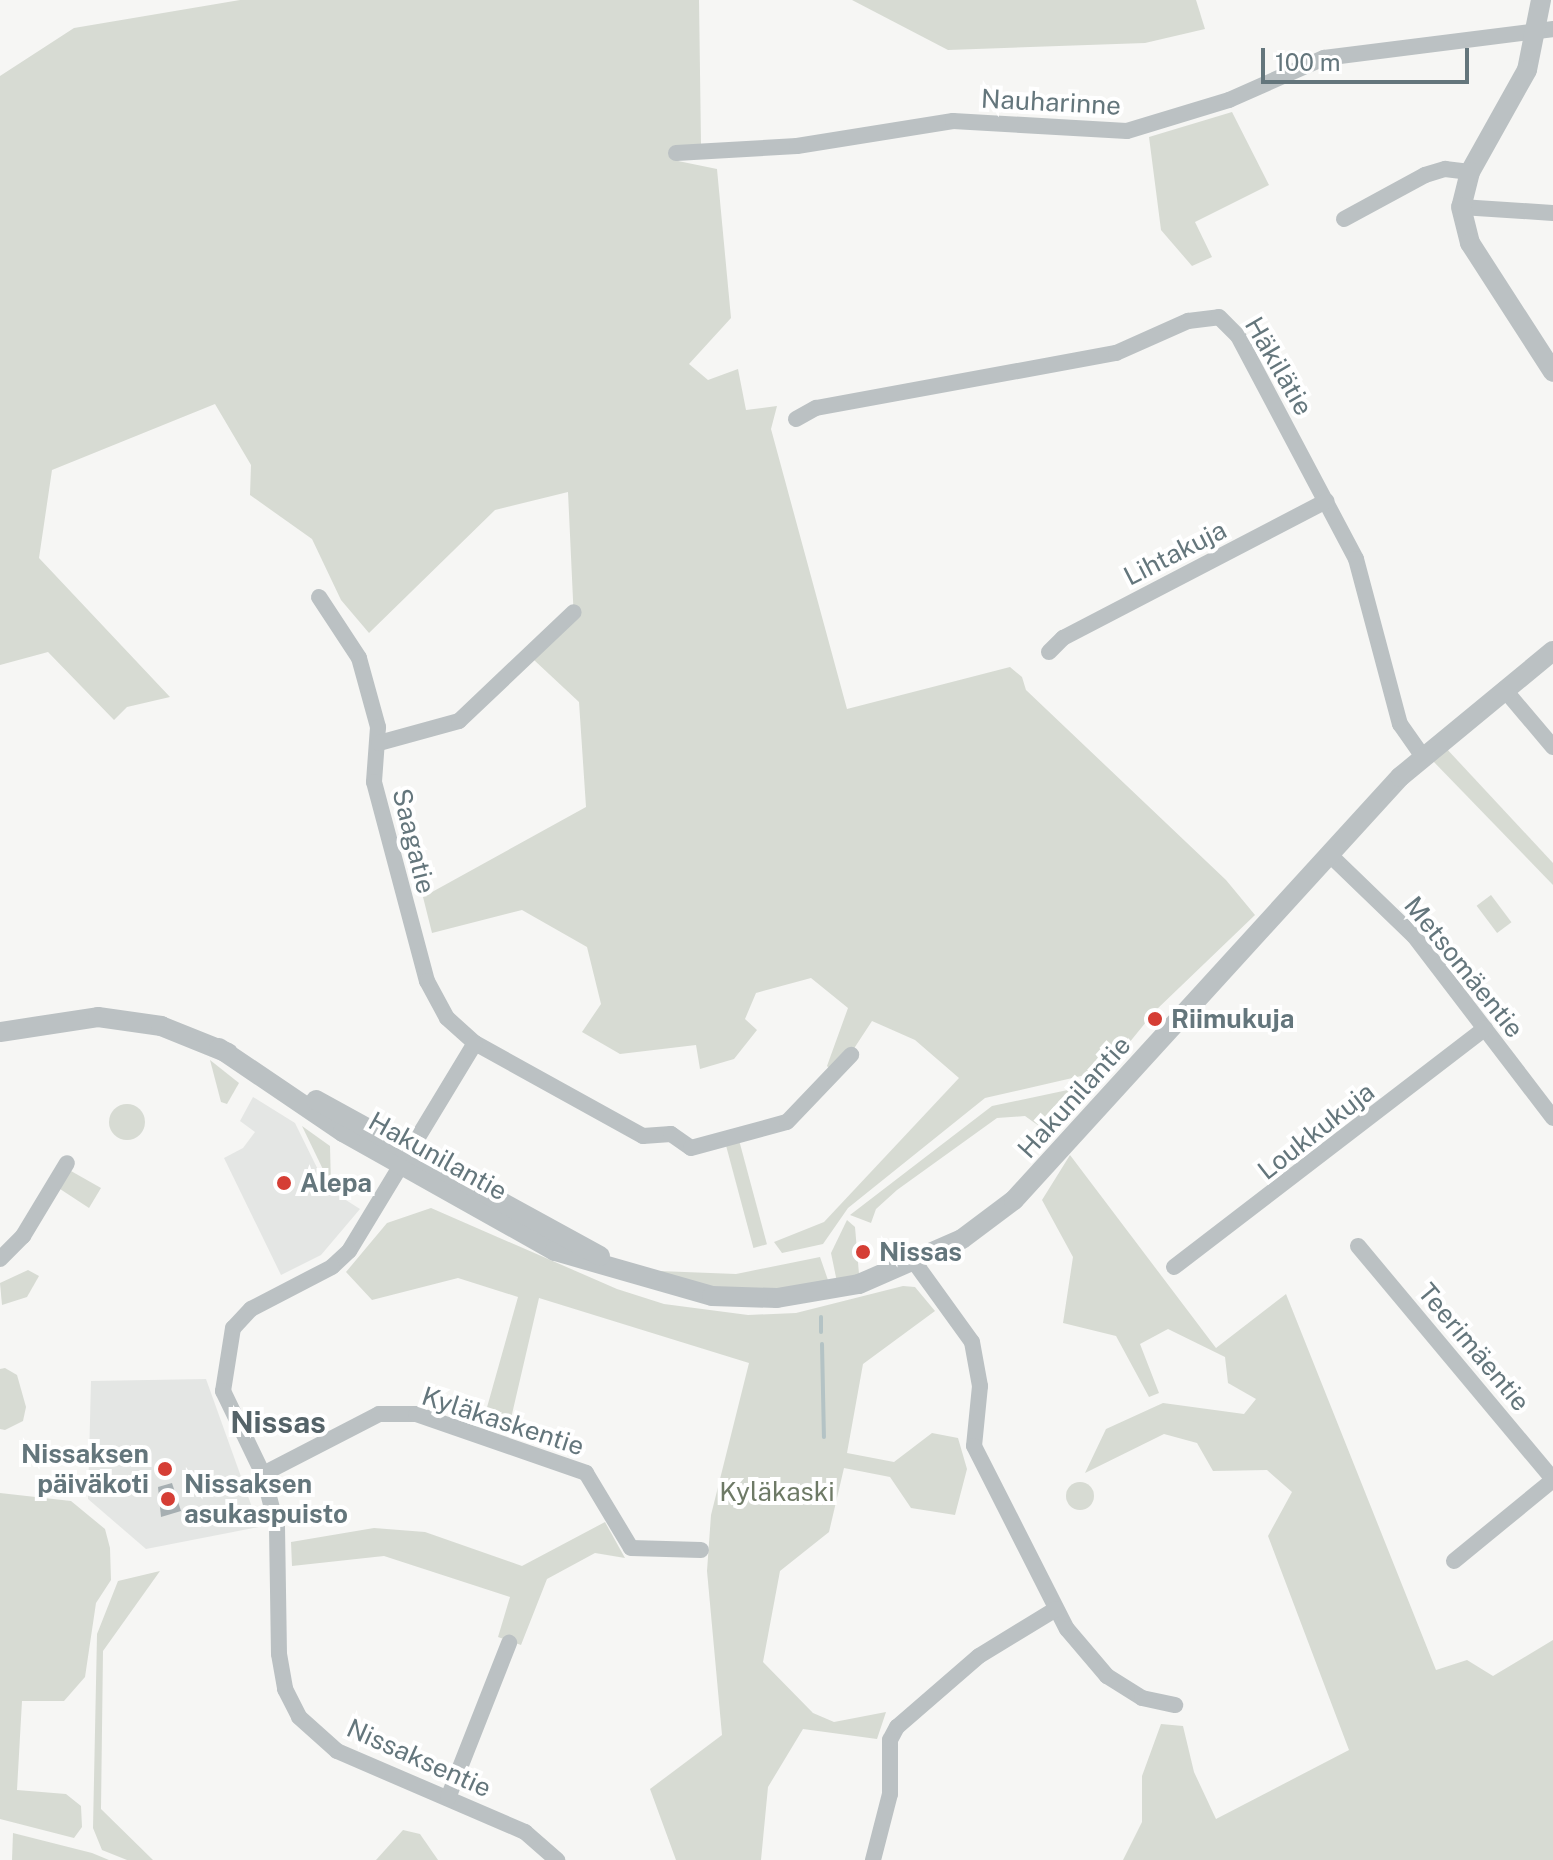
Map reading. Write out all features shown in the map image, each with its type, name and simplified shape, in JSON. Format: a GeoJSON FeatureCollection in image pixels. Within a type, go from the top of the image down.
{"type":"FeatureCollection","features":[{"type":"Feature","properties":{"kind":"street"},"geometry":{"type":"LineString","coordinates":[[1541,0],[1546,28],[1527,70],[1470,172],[1461,207],[1470,243],[1553,372]]}},
{"type":"Feature","properties":{"kind":"street","name":"Nauharinne"},"geometry":{"type":"LineString","coordinates":[[676,153],[797,146],[953,121],[1127,131],[1229,100],[1324,58],[1546,28]]}},
{"type":"Feature","properties":{"kind":"street"},"geometry":{"type":"LineString","coordinates":[[1344,219],[1425,175],[1445,169],[1470,172]]}},
{"type":"Feature","properties":{"kind":"street"},"geometry":{"type":"LineString","coordinates":[[1461,207],[1553,213]]}},
{"type":"Feature","properties":{"kind":"street","name":"Häkilätie"},"geometry":{"type":"LineString","coordinates":[[796,419],[816,408],[1116,353],[1188,321],[1219,317],[1238,336],[1356,559],[1400,724],[1422,756]]}},
{"type":"Feature","properties":{"kind":"street","name":"Lihtakuja"},"geometry":{"type":"LineString","coordinates":[[1049,652],[1063,638],[1326,501]]}},
{"type":"Feature","properties":{"kind":"street","name":"Saagatie"},"geometry":{"type":"LineString","coordinates":[[319,597],[359,658],[379,743],[374,782],[427,981],[447,1018],[475,1043],[643,1136],[671,1134],[691,1148],[787,1122],[851,1055]]}},
{"type":"Feature","properties":{"kind":"street"},"geometry":{"type":"LineString","coordinates":[[379,743],[459,721],[574,612]]}},
{"type":"Feature","properties":{"kind":"street","name":"Hakunilantie"},"geometry":{"type":"LineString","coordinates":[[0,1032],[98,1017],[161,1026],[219,1048],[555,1251],[645,1281],[712,1296],[795,1297],[859,1284],[915,1263],[962,1239],[1028,1187],[1422,756],[1553,651]]}},
{"type":"Feature","properties":{"kind":"street"},"geometry":{"type":"LineString","coordinates":[[1504,689],[1553,747]]}},
{"type":"Feature","properties":{"kind":"street","name":"Metsomäentie"},"geometry":{"type":"LineString","coordinates":[[1330,855],[1414,936],[1553,1118]]}},
{"type":"Feature","properties":{"kind":"street","name":"Loukkukuja"},"geometry":{"type":"LineString","coordinates":[[1174,1267],[1485,1028]]}},
{"type":"Feature","properties":{"kind":"street"},"geometry":{"type":"LineString","coordinates":[[407,1159],[475,1043]]}},
{"type":"Feature","properties":{"kind":"street","name":"Nissaksentie"},"geometry":{"type":"LineString","coordinates":[[407,1159],[349,1251],[332,1267],[251,1309],[233,1328],[223,1391],[263,1474],[277,1527],[279,1654],[285,1689],[299,1717],[337,1751],[525,1832],[557,1860]]}},
{"type":"Feature","properties":{"kind":"street"},"geometry":{"type":"LineString","coordinates":[[0,1259],[23,1236],[67,1163]]}},
{"type":"Feature","properties":{"kind":"street","name":"Teerimäentie"},"geometry":{"type":"LineString","coordinates":[[1358,1246],[1553,1479]]}},
{"type":"Feature","properties":{"kind":"street"},"geometry":{"type":"LineString","coordinates":[[915,1263],[972,1342],[980,1386],[974,1446],[1079,1649],[1107,1676],[1142,1698],[1175,1705]]}},
{"type":"Feature","properties":{"kind":"street","name":"Kyläkaskentie"},"geometry":{"type":"LineString","coordinates":[[263,1474],[379,1414],[416,1414],[586,1473],[631,1548],[701,1550]]}},
{"type":"Feature","properties":{"kind":"street"},"geometry":{"type":"LineString","coordinates":[[1454,1561],[1553,1479]]}},
{"type":"Feature","properties":{"kind":"street"},"geometry":{"type":"LineString","coordinates":[[873,1860],[890,1794],[890,1740],[897,1727],[979,1656],[1056,1609]]}},
{"type":"Feature","properties":{"kind":"street"},"geometry":{"type":"LineString","coordinates":[[448,1798],[509,1643]]}},
{"type":"Feature","properties":{"kind":"shaded area"},"geometry":{"type":"Polygon","coordinates":[[[253,1097],[295,1123],[327,1188],[360,1209],[321,1255],[281,1275],[224,1158],[243,1148],[255,1132],[240,1121],[253,1097]]]}},
{"type":"Feature","properties":{"kind":"shaded area","name":"Nissaksen päiväkoti"},"geometry":{"type":"Polygon","coordinates":[[[206,1379],[259,1527],[146,1549],[88,1499],[91,1381],[206,1379]]]}},
{"type":"Feature","properties":{"kind":"green space"},"geometry":{"type":"Polygon","coordinates":[[[240,0],[699,0],[701,144],[678,161],[717,169],[731,318],[689,364],[708,380],[738,369],[746,410],[777,406],[771,429],[847,709],[1010,667],[1022,677],[1026,690],[1226,880],[1255,915],[1155,1011],[1107,1070],[985,1098],[848,1208],[823,1244],[782,1253],[774,1242],[824,1222],[959,1078],[915,1040],[872,1021],[836,1076],[827,1066],[848,1008],[811,978],[756,993],[745,1019],[757,1030],[734,1059],[700,1069],[696,1045],[620,1054],[582,1032],[601,1004],[587,947],[522,910],[432,933],[423,897],[586,807],[579,702],[534,660],[574,621],[568,492],[495,510],[369,633],[341,600],[312,539],[250,495],[251,465],[215,404],[52,470],[39,558],[170,697],[127,707],[114,720],[48,652],[0,665],[0,76],[74,28],[240,0]]]}},
{"type":"Feature","properties":{"kind":"green space"},"geometry":{"type":"Polygon","coordinates":[[[852,0],[1196,0],[1205,29],[1145,43],[948,50],[852,0]]]}},
{"type":"Feature","properties":{"kind":"green space"},"geometry":{"type":"Polygon","coordinates":[[[1232,112],[1269,185],[1195,222],[1212,257],[1192,266],[1161,230],[1149,137],[1232,112]]]}},
{"type":"Feature","properties":{"kind":"green space"},"geometry":{"type":"Polygon","coordinates":[[[1445,747],[1553,863],[1553,885],[1432,760],[1445,747]]]}},
{"type":"Feature","properties":{"kind":"green space"},"geometry":{"type":"Polygon","coordinates":[[[1491,895],[1511,922],[1497,933],[1477,906],[1491,895]]]}},
{"type":"Feature","properties":{"kind":"green space"},"geometry":{"type":"Polygon","coordinates":[[[210,1060],[239,1083],[227,1104],[221,1102],[210,1060]]]}},
{"type":"Feature","properties":{"kind":"green space"},"geometry":{"type":"Polygon","coordinates":[[[1096,1084],[1053,1136],[1025,1116],[997,1118],[897,1190],[876,1209],[871,1223],[850,1215],[992,1106],[1096,1084]]]}},
{"type":"Feature","properties":{"kind":"green space"},"geometry":{"type":"Polygon","coordinates":[[[127,1104],[140,1109],[145,1122],[140,1135],[127,1140],[114,1135],[109,1122],[114,1109],[127,1104]]]}},
{"type":"Feature","properties":{"kind":"green space"},"geometry":{"type":"Polygon","coordinates":[[[302,1126],[330,1146],[331,1186],[302,1126]]]}},
{"type":"Feature","properties":{"kind":"green space"},"geometry":{"type":"Polygon","coordinates":[[[739,1140],[767,1244],[753,1248],[725,1144],[739,1140]]]}},
{"type":"Feature","properties":{"kind":"green space"},"geometry":{"type":"Polygon","coordinates":[[[1070,1155],[1216,1348],[1286,1294],[1436,1670],[1467,1660],[1493,1676],[1553,1640],[1553,1860],[1123,1860],[1142,1822],[1142,1776],[1161,1724],[1183,1726],[1194,1772],[1216,1819],[1349,1750],[1268,1536],[1292,1492],[1267,1470],[1213,1471],[1197,1443],[1164,1434],[1085,1473],[1106,1429],[1163,1403],[1244,1414],[1256,1399],[1228,1383],[1225,1357],[1168,1329],[1140,1344],[1159,1393],[1149,1397],[1116,1336],[1063,1323],[1073,1257],[1042,1200],[1070,1155]]]}},
{"type":"Feature","properties":{"kind":"green space"},"geometry":{"type":"Polygon","coordinates":[[[71,1171],[101,1188],[89,1208],[57,1187],[71,1171]]]}},
{"type":"Feature","properties":{"kind":"green space","name":"Kyläkaski"},"geometry":{"type":"Polygon","coordinates":[[[431,1208],[617,1289],[664,1304],[748,1315],[796,1313],[903,1286],[915,1287],[935,1311],[863,1364],[847,1453],[894,1462],[932,1433],[958,1438],[967,1469],[955,1515],[911,1508],[890,1477],[844,1468],[829,1532],[780,1571],[763,1662],[813,1713],[834,1722],[886,1712],[877,1739],[803,1729],[768,1787],[761,1860],[676,1860],[650,1789],[722,1735],[707,1571],[711,1515],[749,1363],[539,1298],[509,1427],[484,1418],[518,1297],[458,1278],[372,1300],[346,1272],[387,1223],[431,1208]]]}},
{"type":"Feature","properties":{"kind":"green space"},"geometry":{"type":"Polygon","coordinates":[[[847,1220],[855,1227],[859,1274],[837,1282],[831,1253],[847,1220]]]}},
{"type":"Feature","properties":{"kind":"green space"},"geometry":{"type":"Polygon","coordinates":[[[820,1257],[829,1283],[800,1288],[711,1288],[659,1271],[736,1274],[820,1257]]]}},
{"type":"Feature","properties":{"kind":"green space"},"geometry":{"type":"Polygon","coordinates":[[[28,1270],[39,1276],[27,1297],[2,1305],[0,1283],[28,1270]]]}},
{"type":"Feature","properties":{"kind":"green space"},"geometry":{"type":"Polygon","coordinates":[[[5,1368],[17,1375],[26,1407],[23,1421],[5,1430],[0,1429],[0,1369],[5,1368]]]}},
{"type":"Feature","properties":{"kind":"green space"},"geometry":{"type":"Polygon","coordinates":[[[1080,1482],[1090,1486],[1094,1496],[1090,1506],[1080,1510],[1070,1506],[1066,1496],[1070,1486],[1080,1482]]]}},
{"type":"Feature","properties":{"kind":"green space"},"geometry":{"type":"Polygon","coordinates":[[[0,1493],[71,1501],[105,1529],[110,1548],[111,1580],[96,1603],[85,1677],[64,1701],[22,1701],[17,1790],[66,1794],[81,1806],[82,1827],[74,1838],[0,1819],[0,1493]]]}},
{"type":"Feature","properties":{"kind":"green space"},"geometry":{"type":"Polygon","coordinates":[[[605,1522],[625,1558],[595,1553],[547,1579],[521,1645],[498,1637],[510,1597],[384,1556],[292,1566],[291,1542],[374,1528],[425,1532],[522,1566],[605,1522]]]}},
{"type":"Feature","properties":{"kind":"green space"},"geometry":{"type":"Polygon","coordinates":[[[160,1571],[103,1651],[101,1809],[153,1860],[127,1860],[102,1850],[93,1828],[97,1634],[118,1581],[160,1571]]]}},
{"type":"Feature","properties":{"kind":"green space"},"geometry":{"type":"Polygon","coordinates":[[[403,1830],[420,1834],[438,1860],[376,1860],[403,1830]]]}},
{"type":"Feature","properties":{"kind":"green space"},"geometry":{"type":"Polygon","coordinates":[[[13,1833],[92,1853],[109,1860],[12,1860],[13,1833]]]}},
{"type":"Feature","properties":{"kind":"building","name":"Nissaksen asukaspuisto"},"geometry":{"type":"Polygon","coordinates":[[[172,1483],[181,1511],[161,1517],[158,1487],[172,1483]]]}},
{"type":"Feature","properties":{"kind":"waterway"},"geometry":{"type":"LineString","coordinates":[[821,1317],[821,1332]]}},
{"type":"Feature","properties":{"kind":"waterway"},"geometry":{"type":"LineString","coordinates":[[822,1344],[824,1437]]}},
{"type":"Feature","properties":{"kind":"place","name":"Riimukuja"},"geometry":{"type":"Point","coordinates":[1155,1019]}},
{"type":"Feature","properties":{"kind":"place","name":"Alepa"},"geometry":{"type":"Point","coordinates":[284,1183]}},
{"type":"Feature","properties":{"kind":"place","name":"Nissas"},"geometry":{"type":"Point","coordinates":[863,1252]}},
{"type":"Feature","properties":{"kind":"place","name":"Nissaksen päiväkoti"},"geometry":{"type":"Point","coordinates":[165,1469]}},
{"type":"Feature","properties":{"kind":"place","name":"Nissaksen asukaspuisto"},"geometry":{"type":"Point","coordinates":[168,1499]}},
{"type":"Feature","properties":{"kind":"district","name":"Nissas"},"geometry":{"type":"Point","coordinates":[278,1422]}}]}
